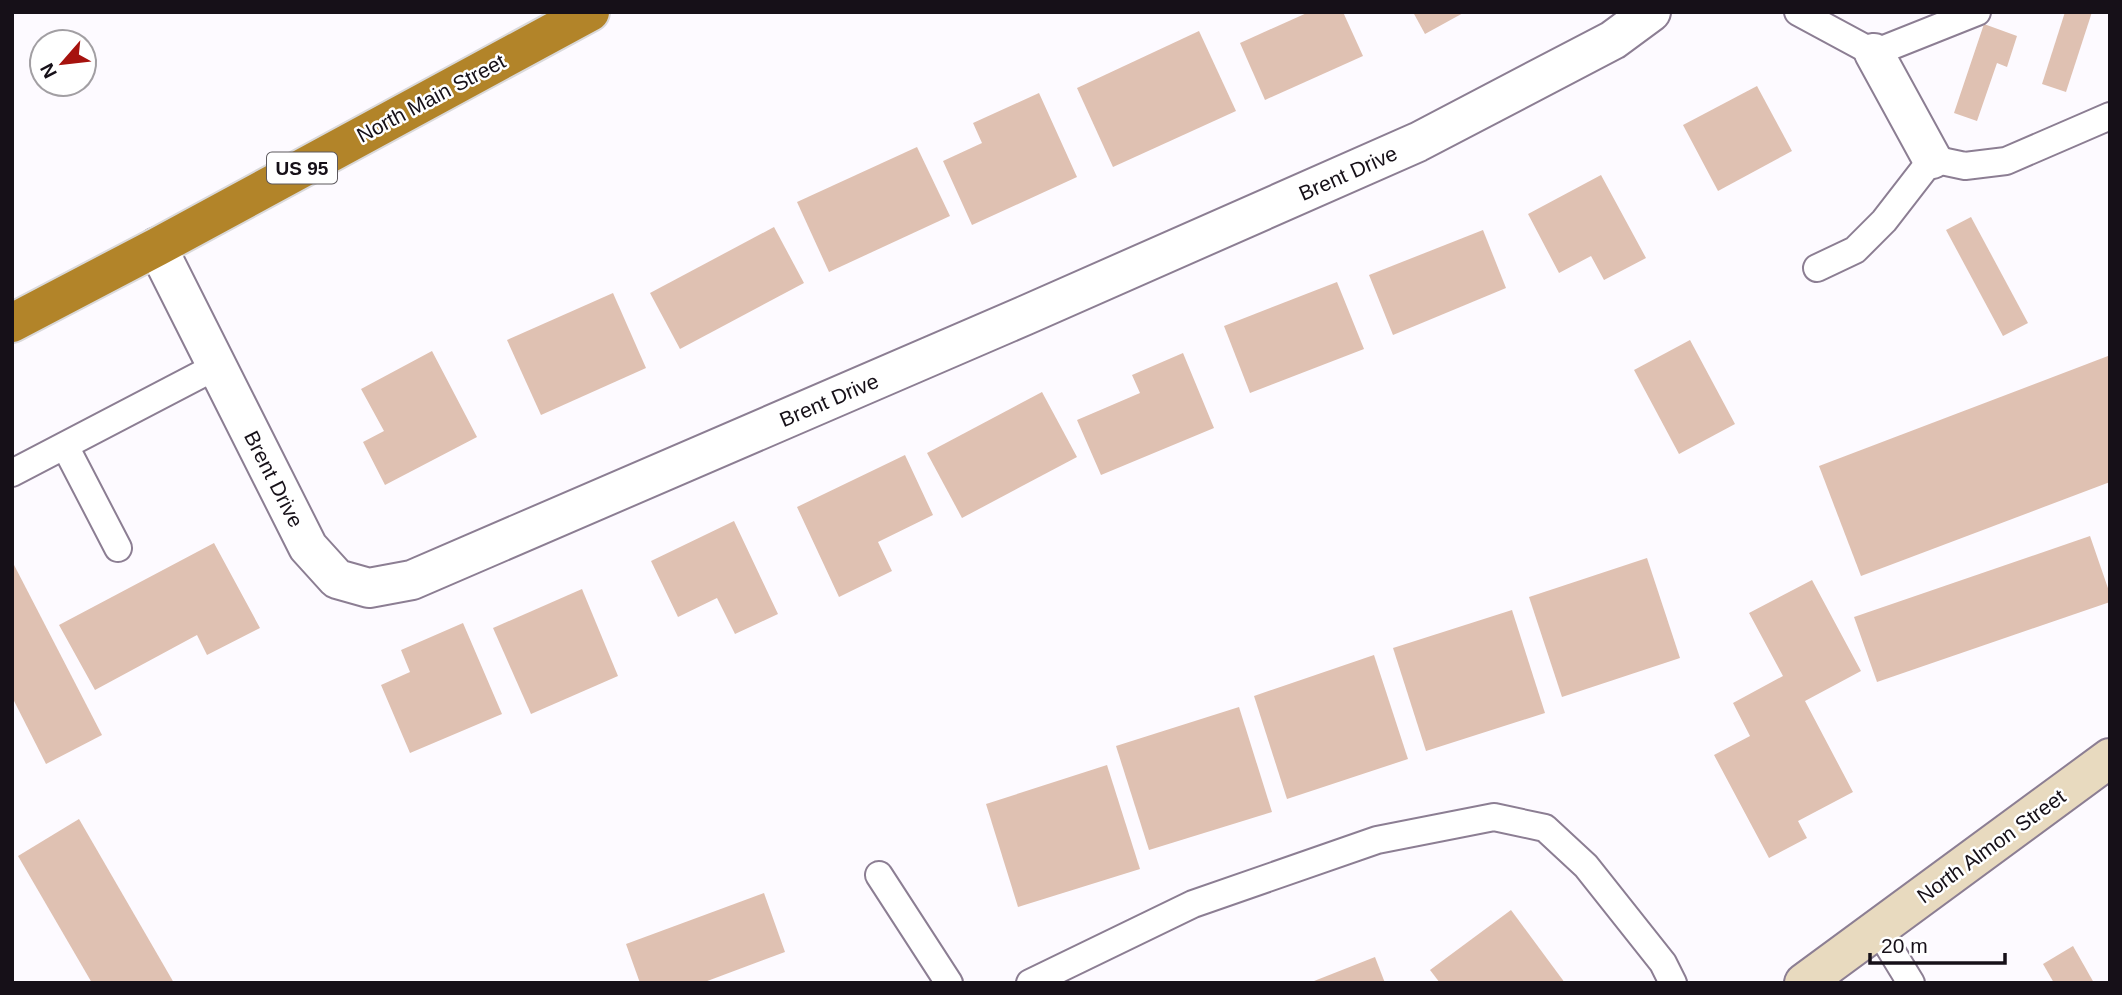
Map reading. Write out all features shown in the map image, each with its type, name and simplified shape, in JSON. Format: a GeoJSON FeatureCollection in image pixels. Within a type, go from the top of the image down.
{"type":"FeatureCollection","features":[{"type":"Feature","properties":{"kind":"highway","name":"North Main Street"},"geometry":{"type":"LineString","coordinates":[[12,323],[590,12]]}},
{"type":"Feature","properties":{"kind":"street","name":"Brent Drive"},"geometry":{"type":"LineString","coordinates":[[157,247],[308,547],[337,579],[369,588],[412,580],[1026,315],[1418,142],[1613,40],[1651,12]]}},
{"type":"Feature","properties":{"kind":"street"},"geometry":{"type":"LineString","coordinates":[[1874,53],[1932,159]]}},
{"type":"Feature","properties":{"kind":"street","name":"North Almon Street"},"geometry":{"type":"LineString","coordinates":[[1804,983],[2110,758]]}},
{"type":"Feature","properties":{"kind":"lane"},"geometry":{"type":"LineString","coordinates":[[1798,12],[1874,53],[1977,12]]}},
{"type":"Feature","properties":{"kind":"lane"},"geometry":{"type":"LineString","coordinates":[[1817,268],[1855,250],[1884,221],[1932,159],[1965,166],[2006,161],[2110,116]]}},
{"type":"Feature","properties":{"kind":"lane"},"geometry":{"type":"LineString","coordinates":[[12,473],[217,366]]}},
{"type":"Feature","properties":{"kind":"lane"},"geometry":{"type":"LineString","coordinates":[[65,446],[118,548]]}},
{"type":"Feature","properties":{"kind":"lane"},"geometry":{"type":"LineString","coordinates":[[1030,983],[1193,904],[1377,840],[1494,817],[1545,828],[1586,866],[1662,963],[1673,983]]}},
{"type":"Feature","properties":{"kind":"lane"},"geometry":{"type":"LineString","coordinates":[[879,875],[949,983]]}},
{"type":"Feature","properties":{"kind":"lane"},"geometry":{"type":"LineString","coordinates":[[1878,929],[1910,983]]}},
{"type":"Feature","properties":{"kind":"building"},"geometry":{"type":"Polygon","coordinates":[[[1309,12],[1343,12],[1363,56],[1265,100],[1240,43],[1309,12]]]}},
{"type":"Feature","properties":{"kind":"building"},"geometry":{"type":"Polygon","coordinates":[[[1413,12],[1465,12],[1425,34],[1413,12]]]}},
{"type":"Feature","properties":{"kind":"building"},"geometry":{"type":"Polygon","coordinates":[[[2065,12],[2092,12],[2066,92],[2042,84],[2065,12]]]}},
{"type":"Feature","properties":{"kind":"building"},"geometry":{"type":"Polygon","coordinates":[[[1984,24],[2017,36],[2007,67],[1997,63],[1977,121],[1954,113],[1984,24]]]}},
{"type":"Feature","properties":{"kind":"building"},"geometry":{"type":"Polygon","coordinates":[[[1199,31],[1236,111],[1113,167],[1077,88],[1199,31]]]}},
{"type":"Feature","properties":{"kind":"building"},"geometry":{"type":"Polygon","coordinates":[[[1757,86],[1792,151],[1718,191],[1683,125],[1757,86]]]}},
{"type":"Feature","properties":{"kind":"building"},"geometry":{"type":"Polygon","coordinates":[[[1039,93],[1077,177],[972,225],[943,161],[982,143],[973,123],[1039,93]]]}},
{"type":"Feature","properties":{"kind":"building"},"geometry":{"type":"Polygon","coordinates":[[[917,147],[950,216],[829,272],[797,202],[917,147]]]}},
{"type":"Feature","properties":{"kind":"building"},"geometry":{"type":"Polygon","coordinates":[[[1601,175],[1646,258],[1604,280],[1591,256],[1559,273],[1528,214],[1601,175]]]}},
{"type":"Feature","properties":{"kind":"building"},"geometry":{"type":"Polygon","coordinates":[[[1971,217],[2028,323],[2003,336],[1946,230],[1971,217]]]}},
{"type":"Feature","properties":{"kind":"building"},"geometry":{"type":"Polygon","coordinates":[[[774,227],[804,283],[680,349],[650,293],[774,227]]]}},
{"type":"Feature","properties":{"kind":"building"},"geometry":{"type":"Polygon","coordinates":[[[1483,230],[1506,288],[1393,335],[1369,275],[1483,230]]]}},
{"type":"Feature","properties":{"kind":"building"},"geometry":{"type":"Polygon","coordinates":[[[1337,282],[1364,349],[1250,393],[1224,326],[1337,282]]]}},
{"type":"Feature","properties":{"kind":"building"},"geometry":{"type":"Polygon","coordinates":[[[613,293],[646,368],[541,415],[507,340],[613,293]]]}},
{"type":"Feature","properties":{"kind":"building"},"geometry":{"type":"Polygon","coordinates":[[[1690,340],[1735,424],[1679,454],[1634,370],[1690,340]]]}},
{"type":"Feature","properties":{"kind":"building"},"geometry":{"type":"Polygon","coordinates":[[[432,351],[477,437],[385,485],[363,442],[384,431],[361,389],[432,351]]]}},
{"type":"Feature","properties":{"kind":"building"},"geometry":{"type":"Polygon","coordinates":[[[1183,353],[1214,428],[1101,475],[1077,420],[1140,393],[1132,375],[1183,353]]]}},
{"type":"Feature","properties":{"kind":"building"},"geometry":{"type":"Polygon","coordinates":[[[2108,356],[2110,482],[1861,576],[1819,466],[2108,356]]]}},
{"type":"Feature","properties":{"kind":"building"},"geometry":{"type":"Polygon","coordinates":[[[1042,392],[1077,457],[962,518],[927,453],[1042,392]]]}},
{"type":"Feature","properties":{"kind":"building"},"geometry":{"type":"Polygon","coordinates":[[[905,455],[933,515],[878,542],[892,571],[839,597],[797,507],[905,455]]]}},
{"type":"Feature","properties":{"kind":"building"},"geometry":{"type":"Polygon","coordinates":[[[734,521],[778,614],[735,634],[717,598],[678,617],[651,561],[734,521]]]}},
{"type":"Feature","properties":{"kind":"building"},"geometry":{"type":"Polygon","coordinates":[[[2090,536],[2110,594],[2110,602],[1877,682],[1854,617],[2090,536]]]}},
{"type":"Feature","properties":{"kind":"building"},"geometry":{"type":"Polygon","coordinates":[[[214,543],[260,628],[207,655],[197,635],[95,690],[59,625],[214,543]]]}},
{"type":"Feature","properties":{"kind":"building"},"geometry":{"type":"Polygon","coordinates":[[[1647,558],[1680,658],[1562,697],[1529,597],[1647,558]]]}},
{"type":"Feature","properties":{"kind":"building"},"geometry":{"type":"Polygon","coordinates":[[[12,561],[102,735],[46,764],[12,697],[12,561]]]}},
{"type":"Feature","properties":{"kind":"building"},"geometry":{"type":"Polygon","coordinates":[[[1812,580],[1861,671],[1805,701],[1853,792],[1798,821],[1807,838],[1769,858],[1714,755],[1750,736],[1733,703],[1783,676],[1749,613],[1812,580]]]}},
{"type":"Feature","properties":{"kind":"building"},"geometry":{"type":"Polygon","coordinates":[[[582,589],[618,676],[531,714],[493,628],[582,589]]]}},
{"type":"Feature","properties":{"kind":"building"},"geometry":{"type":"Polygon","coordinates":[[[1512,610],[1545,713],[1426,751],[1393,648],[1512,610]]]}},
{"type":"Feature","properties":{"kind":"building"},"geometry":{"type":"Polygon","coordinates":[[[463,623],[502,714],[410,753],[381,685],[410,672],[401,650],[463,623]]]}},
{"type":"Feature","properties":{"kind":"building"},"geometry":{"type":"Polygon","coordinates":[[[1374,655],[1408,759],[1287,799],[1254,696],[1374,655]]]}},
{"type":"Feature","properties":{"kind":"building"},"geometry":{"type":"Polygon","coordinates":[[[1239,707],[1272,812],[1149,850],[1116,746],[1239,707]]]}},
{"type":"Feature","properties":{"kind":"building"},"geometry":{"type":"Polygon","coordinates":[[[1107,765],[1140,869],[1018,907],[986,804],[1107,765]]]}},
{"type":"Feature","properties":{"kind":"building"},"geometry":{"type":"Polygon","coordinates":[[[79,819],[174,983],[92,983],[18,856],[79,819]]]}},
{"type":"Feature","properties":{"kind":"building"},"geometry":{"type":"Polygon","coordinates":[[[764,893],[785,952],[702,983],[640,983],[626,944],[764,893]]]}},
{"type":"Feature","properties":{"kind":"building"},"geometry":{"type":"Polygon","coordinates":[[[1511,910],[1565,983],[1440,983],[1430,970],[1511,910]]]}},
{"type":"Feature","properties":{"kind":"building"},"geometry":{"type":"Polygon","coordinates":[[[2073,946],[2094,983],[2054,983],[2043,964],[2073,946]]]}},
{"type":"Feature","properties":{"kind":"building"},"geometry":{"type":"Polygon","coordinates":[[[1375,957],[1385,983],[1309,983],[1375,957]]]}}]}
